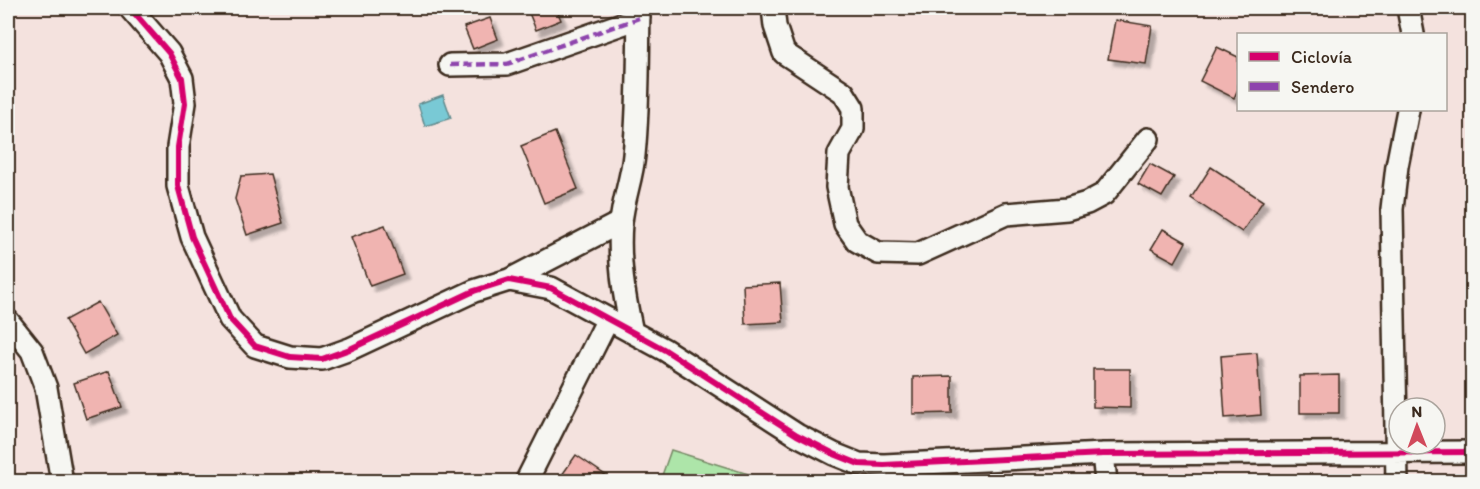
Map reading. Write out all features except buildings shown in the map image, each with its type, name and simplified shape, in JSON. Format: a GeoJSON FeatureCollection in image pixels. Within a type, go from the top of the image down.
{"type":"FeatureCollection","features":[{"type":"Feature","properties":{"kind":"street"},"geometry":{"type":"LineString","coordinates":[[130,8],[169,53],[182,78],[185,103],[178,147],[178,186],[192,237],[230,319],[255,346],[290,357],[322,359],[350,350],[474,291],[509,280],[621,222]]}},
{"type":"Feature","properties":{"kind":"street"},"geometry":{"type":"LineString","coordinates":[[773,8],[775,26],[784,53],[843,92],[853,108],[853,129],[839,154],[837,186],[845,224],[857,240],[878,254],[918,254],[1006,214],[1067,209],[1087,203],[1104,194],[1148,139]]}},
{"type":"Feature","properties":{"kind":"street"},"geometry":{"type":"LineString","coordinates":[[1408,8],[1413,33]]}},
{"type":"Feature","properties":{"kind":"street"},"geometry":{"type":"LineString","coordinates":[[450,65],[507,64],[639,13],[634,157],[621,222],[621,267],[632,332]]}},
{"type":"Feature","properties":{"kind":"street"},"geometry":{"type":"LineString","coordinates":[[1395,396],[1392,209],[1397,166],[1408,111]]}},
{"type":"Feature","properties":{"kind":"street"},"geometry":{"type":"LineString","coordinates":[[509,280],[552,288],[665,350],[797,435],[858,464],[885,465],[1103,454],[1387,451]]}},
{"type":"Feature","properties":{"kind":"street"},"geometry":{"type":"LineString","coordinates":[[526,482],[608,319]]}},
{"type":"Feature","properties":{"kind":"street"},"geometry":{"type":"LineString","coordinates":[[8,321],[32,351],[46,388],[62,482]]}},
{"type":"Feature","properties":{"kind":"street"},"geometry":{"type":"LineString","coordinates":[[1447,452],[1473,452]]}},
{"type":"Feature","properties":{"kind":"street"},"geometry":{"type":"LineString","coordinates":[[1103,454],[1106,482]]}},
{"type":"Feature","properties":{"kind":"street"},"geometry":{"type":"LineString","coordinates":[[1396,456],[1396,482]]}},
{"type":"Feature","properties":{"kind":"green space"},"geometry":{"type":"Polygon","coordinates":[[[671,450],[771,481],[660,481],[671,450]]]}},
{"type":"Feature","properties":{"kind":"water"},"geometry":{"type":"Polygon","coordinates":[[[443,95],[451,118],[425,126],[418,104],[443,95]]]}},
{"type":"Feature","properties":{"kind":"marked path"},"geometry":{"type":"LineString","coordinates":[[450,65],[507,64],[639,18]]}},
{"type":"Feature","properties":{"kind":"cycle path"},"geometry":{"type":"LineString","coordinates":[[130,8],[169,53],[182,78],[185,103],[178,147],[178,186],[192,237],[230,319],[255,346],[290,357],[322,359],[350,349],[474,291],[509,280],[551,288],[665,350],[797,435],[859,464],[884,465],[1103,454],[1472,452]]}}]}
